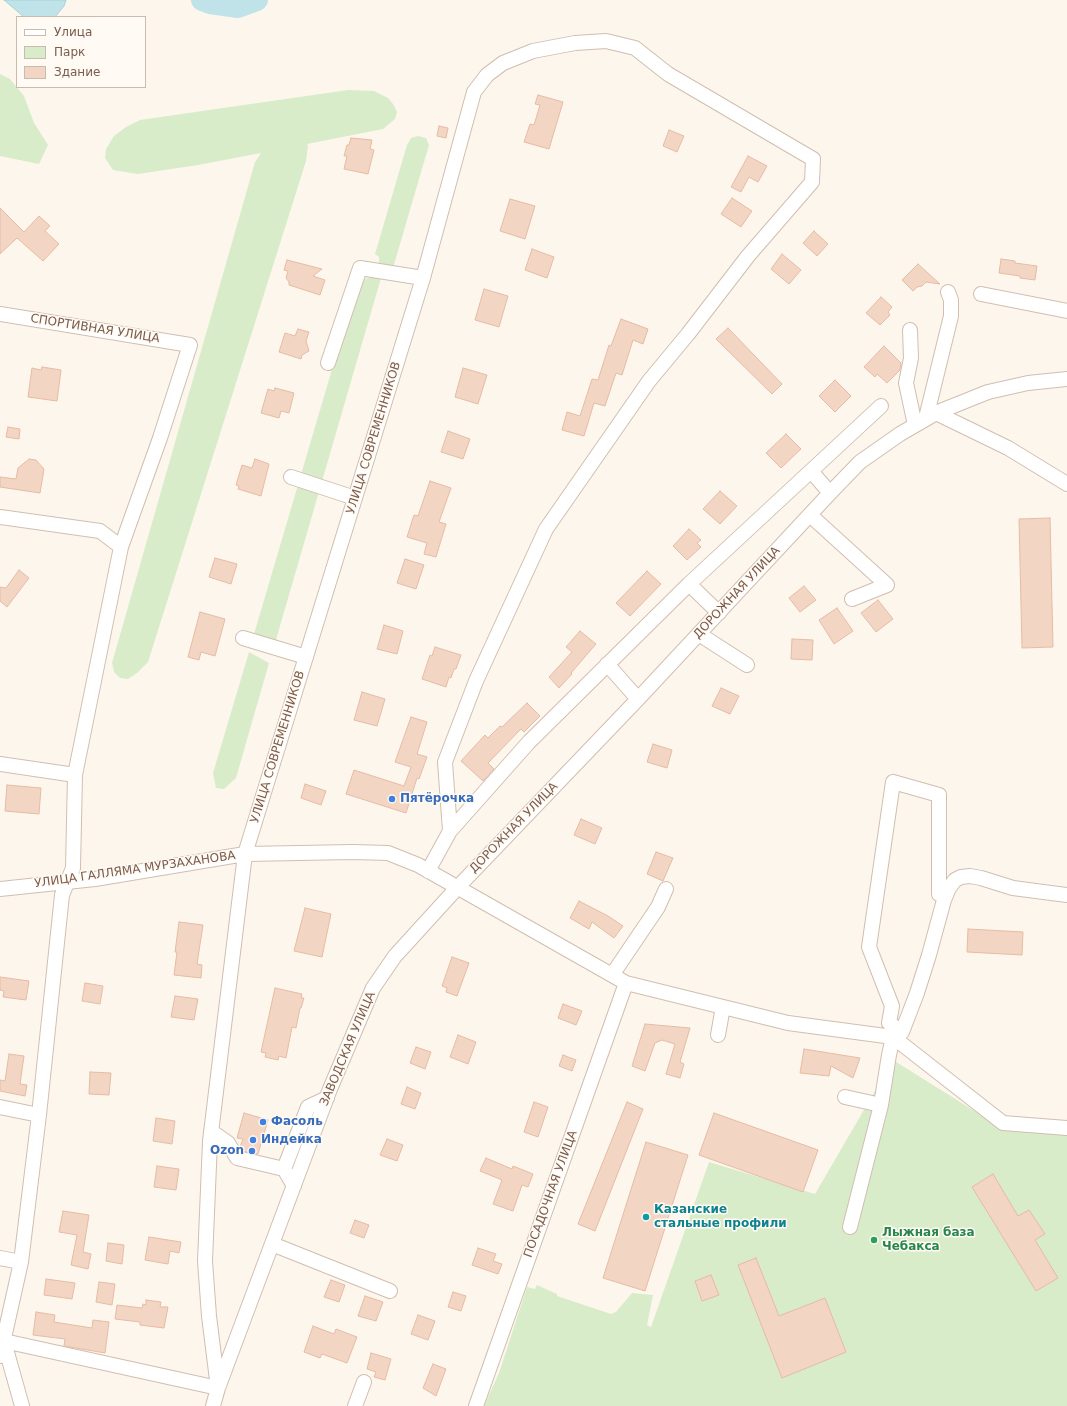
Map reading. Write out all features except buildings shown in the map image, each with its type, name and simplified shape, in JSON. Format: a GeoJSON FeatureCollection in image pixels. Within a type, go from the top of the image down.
{"type":"FeatureCollection","features":[{"type":"Feature","properties":{"kind":"street","name":"УЛИЦА СОВРЕМЕННИКОВ"},"geometry":{"type":"LineString","coordinates":[[218,1388],[205,1261],[211,1131],[245,854],[423,278],[474,92],[487,75],[503,63],[533,51],[568,44],[606,41],[635,48],[668,74],[813,159],[812,182],[748,256],[688,334],[649,381],[546,529],[476,681],[444,762],[450,832]]}},
{"type":"Feature","properties":{"kind":"street"},"geometry":{"type":"LineString","coordinates":[[328,363],[360,268],[423,278]]}},
{"type":"Feature","properties":{"kind":"street"},"geometry":{"type":"LineString","coordinates":[[926,419],[951,316],[951,300],[948,292]]}},
{"type":"Feature","properties":{"kind":"street"},"geometry":{"type":"LineString","coordinates":[[981,294],[1067,310]]}},
{"type":"Feature","properties":{"kind":"street","name":"СПОРТИВНАЯ УЛИЦА"},"geometry":{"type":"LineString","coordinates":[[0,314],[190,344],[160,438],[121,547]]}},
{"type":"Feature","properties":{"kind":"street"},"geometry":{"type":"LineString","coordinates":[[910,330],[911,358],[906,383],[926,419],[1008,448],[1067,484]]}},
{"type":"Feature","properties":{"kind":"street","name":"ДОРОЖНАЯ УЛИЦА"},"geometry":{"type":"LineString","coordinates":[[456,888],[638,700],[860,462],[926,419],[988,392],[1028,383],[1067,379]]}},
{"type":"Feature","properties":{"kind":"street"},"geometry":{"type":"LineString","coordinates":[[428,871],[450,832],[529,742],[689,584],[881,406]]}},
{"type":"Feature","properties":{"kind":"street"},"geometry":{"type":"LineString","coordinates":[[811,471],[830,493]]}},
{"type":"Feature","properties":{"kind":"street"},"geometry":{"type":"LineString","coordinates":[[291,477],[355,498]]}},
{"type":"Feature","properties":{"kind":"street"},"geometry":{"type":"LineString","coordinates":[[810,515],[887,585],[852,599]]}},
{"type":"Feature","properties":{"kind":"street"},"geometry":{"type":"LineString","coordinates":[[0,517],[100,531],[121,547],[75,775],[73,868],[62,894],[39,1115],[21,1262],[0,1356]]}},
{"type":"Feature","properties":{"kind":"street"},"geometry":{"type":"LineString","coordinates":[[689,584],[719,613]]}},
{"type":"Feature","properties":{"kind":"street"},"geometry":{"type":"LineString","coordinates":[[699,634],[747,665]]}},
{"type":"Feature","properties":{"kind":"street"},"geometry":{"type":"LineString","coordinates":[[243,638],[306,657]]}},
{"type":"Feature","properties":{"kind":"street"},"geometry":{"type":"LineString","coordinates":[[607,664],[638,700]]}},
{"type":"Feature","properties":{"kind":"street"},"geometry":{"type":"LineString","coordinates":[[0,764],[75,775]]}},
{"type":"Feature","properties":{"kind":"street"},"geometry":{"type":"LineString","coordinates":[[945,897],[939,894],[939,795],[893,782],[869,947],[892,1006],[889,1022],[898,1035],[1003,1123],[1067,1128]]}},
{"type":"Feature","properties":{"kind":"street","name":"УЛИЦА ГАЛЛЯМА МУРЗАХАНОВА"},"geometry":{"type":"LineString","coordinates":[[0,889],[95,879],[245,854],[353,852],[388,853],[418,865],[456,888],[626,983],[788,1023],[898,1035]]}},
{"type":"Feature","properties":{"kind":"street"},"geometry":{"type":"LineString","coordinates":[[850,1227],[881,1105],[889,1055],[922,978],[945,897],[949,888],[955,880],[961,877],[970,876],[1013,888],[1067,895]]}},
{"type":"Feature","properties":{"kind":"street","name":"ЗАВОДСКАЯ УЛИЦА"},"geometry":{"type":"LineString","coordinates":[[214,1406],[218,1388],[327,1098],[374,988],[395,956],[456,888]]}},
{"type":"Feature","properties":{"kind":"street"},"geometry":{"type":"LineString","coordinates":[[612,975],[658,908],[666,889]]}},
{"type":"Feature","properties":{"kind":"street","name":"ПОСАДОЧНАЯ УЛИЦА"},"geometry":{"type":"LineString","coordinates":[[476,1406],[626,983]]}},
{"type":"Feature","properties":{"kind":"street"},"geometry":{"type":"LineString","coordinates":[[718,1035],[723,1007]]}},
{"type":"Feature","properties":{"kind":"street"},"geometry":{"type":"LineString","coordinates":[[845,1097],[881,1105]]}},
{"type":"Feature","properties":{"kind":"street"},"geometry":{"type":"LineString","coordinates":[[284,1169],[308,1107],[327,1098]]}},
{"type":"Feature","properties":{"kind":"street"},"geometry":{"type":"LineString","coordinates":[[0,1107],[39,1115]]}},
{"type":"Feature","properties":{"kind":"street"},"geometry":{"type":"LineString","coordinates":[[211,1131],[228,1143],[237,1158],[284,1169],[294,1186]]}},
{"type":"Feature","properties":{"kind":"street"},"geometry":{"type":"LineString","coordinates":[[272,1244],[390,1291]]}},
{"type":"Feature","properties":{"kind":"street"},"geometry":{"type":"LineString","coordinates":[[0,1258],[21,1262]]}},
{"type":"Feature","properties":{"kind":"street"},"geometry":{"type":"LineString","coordinates":[[4,1341],[218,1388]]}},
{"type":"Feature","properties":{"kind":"street"},"geometry":{"type":"LineString","coordinates":[[4,1341],[22,1406]]}},
{"type":"Feature","properties":{"kind":"street"},"geometry":{"type":"LineString","coordinates":[[356,1406],[364,1382]]}},
{"type":"Feature","properties":{"kind":"green space"},"geometry":{"type":"Polygon","coordinates":[[[0,74],[10,79],[24,96],[34,123],[48,145],[39,164],[0,156],[0,74]]]}},
{"type":"Feature","properties":{"kind":"green space"},"geometry":{"type":"Polygon","coordinates":[[[348,90],[374,91],[388,98],[397,112],[395,119],[383,129],[307,144],[306,161],[148,662],[137,673],[128,679],[120,678],[114,672],[112,663],[255,162],[261,153],[198,165],[138,174],[113,170],[105,158],[106,149],[114,136],[126,127],[140,120],[348,90]]]}},
{"type":"Feature","properties":{"kind":"green space"},"geometry":{"type":"Polygon","coordinates":[[[418,136],[426,138],[429,145],[393,268],[379,264],[379,257],[375,254],[407,145],[411,138],[418,136]]]}},
{"type":"Feature","properties":{"kind":"green space"},"geometry":{"type":"Polygon","coordinates":[[[376,276],[381,278],[273,650],[252,641],[358,281],[376,276]]]}},
{"type":"Feature","properties":{"kind":"green space"},"geometry":{"type":"Polygon","coordinates":[[[249,652],[269,663],[236,778],[224,789],[216,788],[213,773],[249,652]]]}},
{"type":"Feature","properties":{"kind":"green space","name":"Лыжная база Чебакса"},"geometry":{"type":"Polygon","coordinates":[[[893,1060],[1005,1130],[1067,1134],[1067,1406],[484,1406],[499,1373],[527,1287],[535,1289],[537,1285],[557,1294],[557,1296],[611,1314],[616,1312],[632,1293],[653,1295],[647,1325],[651,1327],[709,1162],[815,1194],[893,1060]]]}},
{"type":"Feature","properties":{"kind":"water"},"geometry":{"type":"Polygon","coordinates":[[[4,0],[66,0],[64,6],[56,16],[23,16],[4,0]]]}},
{"type":"Feature","properties":{"kind":"waterway"},"geometry":{"type":"LineString","coordinates":[[202,0],[210,3],[238,7],[257,0]]}},
{"type":"Feature","properties":{"kind":"place","name":"Пятёрочка"},"geometry":{"type":"Point","coordinates":[392,799]}},
{"type":"Feature","properties":{"kind":"place","name":"Фасоль"},"geometry":{"type":"Point","coordinates":[263,1122]}},
{"type":"Feature","properties":{"kind":"place","name":"Индейка"},"geometry":{"type":"Point","coordinates":[253,1140]}},
{"type":"Feature","properties":{"kind":"place","name":"Ozon"},"geometry":{"type":"Point","coordinates":[252,1151]}},
{"type":"Feature","properties":{"kind":"place","name":"Казанские стальные профили"},"geometry":{"type":"Point","coordinates":[646,1217]}},
{"type":"Feature","properties":{"kind":"place","name":"Лыжная база Чебакса"},"geometry":{"type":"Point","coordinates":[874,1240]}}]}
